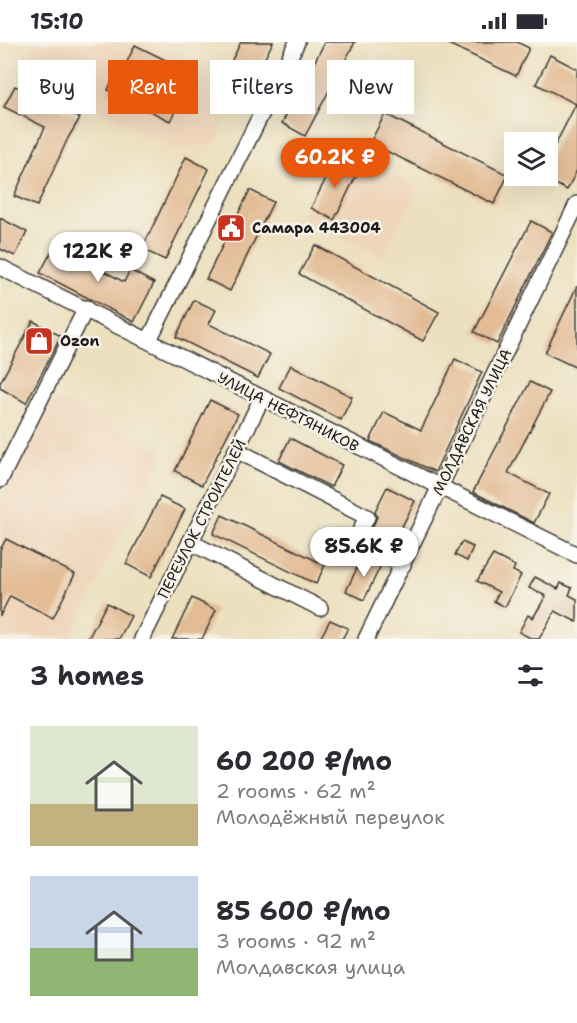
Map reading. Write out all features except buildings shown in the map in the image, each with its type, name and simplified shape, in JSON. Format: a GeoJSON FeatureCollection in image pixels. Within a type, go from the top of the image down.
{"type":"FeatureCollection","features":[{"type":"Feature","properties":{"kind":"street"},"geometry":{"type":"LineString","coordinates":[[149,340],[297,42]]}},
{"type":"Feature","properties":{"kind":"street","name":"МОЛДАВСКАЯ УЛИЦА"},"geometry":{"type":"LineString","coordinates":[[366,639],[577,204]]}},
{"type":"Feature","properties":{"kind":"street","name":"УЛИЦА НЕФТЯНИКОВ"},"geometry":{"type":"LineString","coordinates":[[0,267],[149,340],[440,489],[577,555]]}},
{"type":"Feature","properties":{"kind":"street"},"geometry":{"type":"LineString","coordinates":[[0,480],[86,309]]}},
{"type":"Feature","properties":{"kind":"street","name":"ПЕРЕУЛОК СТРОИТЕЛЕЙ"},"geometry":{"type":"LineString","coordinates":[[142,639],[262,398]]}},
{"type":"Feature","properties":{"kind":"street"},"geometry":{"type":"LineString","coordinates":[[236,450],[367,517],[355,541],[403,565]]}},
{"type":"Feature","properties":{"kind":"street"},"geometry":{"type":"LineString","coordinates":[[190,542],[320,608]]}},
{"type":"Feature","properties":{"kind":"shaded area"},"geometry":{"type":"Polygon","coordinates":[[[37,42],[151,42],[186,60],[108,60],[108,114],[198,114],[198,66],[210,72],[210,114],[227,114],[216,144],[172,148],[96,108],[96,60],[27,60],[37,42]]]}},
{"type":"Feature","properties":{"kind":"shaded area"},"geometry":{"type":"Polygon","coordinates":[[[335,145],[418,187],[383,258],[300,216],[335,145]]]}},
{"type":"Feature","properties":{"kind":"shaded area"},"geometry":{"type":"Polygon","coordinates":[[[55,397],[164,452],[69,639],[0,639],[0,507],[55,397]]]}},
{"type":"Feature","properties":{"kind":"place","name":"Самара 443004"},"geometry":{"type":"Point","coordinates":[231,228]}},
{"type":"Feature","properties":{"kind":"place","name":"Ozon"},"geometry":{"type":"Point","coordinates":[39,341]}}]}
